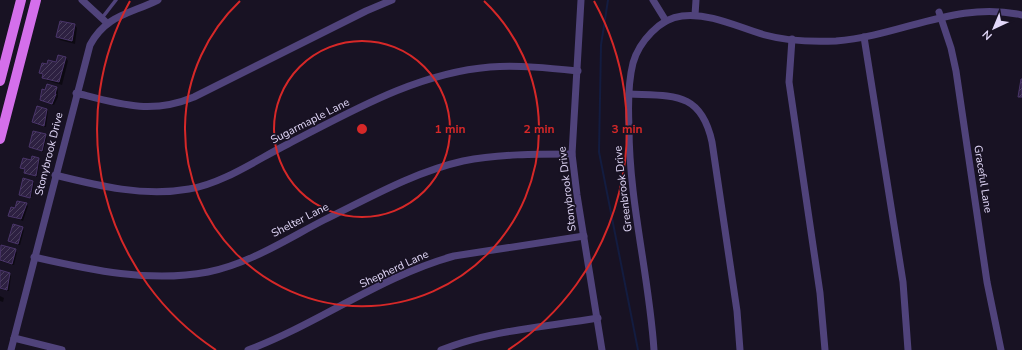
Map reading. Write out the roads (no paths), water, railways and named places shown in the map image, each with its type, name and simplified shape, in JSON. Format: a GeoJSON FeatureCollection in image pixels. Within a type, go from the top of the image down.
{"type":"FeatureCollection","features":[{"type":"Feature","properties":{"kind":"main road"},"geometry":{"type":"LineString","coordinates":[[0,81],[21,0]]}},
{"type":"Feature","properties":{"kind":"main road"},"geometry":{"type":"LineString","coordinates":[[0,139],[36,0]]}},
{"type":"Feature","properties":{"kind":"street"},"geometry":{"type":"LineString","coordinates":[[82,0],[104,20]]}},
{"type":"Feature","properties":{"kind":"street","name":"Stonybrook Drive"},"geometry":{"type":"LineString","coordinates":[[11,350],[76,93],[90,45],[104,20],[158,0]]}},
{"type":"Feature","properties":{"kind":"street"},"geometry":{"type":"LineString","coordinates":[[76,93],[135,107],[173,105],[194,97],[366,11],[392,0]]}},
{"type":"Feature","properties":{"kind":"street","name":"Stonybrook Drive"},"geometry":{"type":"LineString","coordinates":[[581,0],[572,154],[602,350]]}},
{"type":"Feature","properties":{"kind":"street"},"geometry":{"type":"LineString","coordinates":[[653,0],[666,21]]}},
{"type":"Feature","properties":{"kind":"street"},"geometry":{"type":"LineString","coordinates":[[694,15],[696,0]]}},
{"type":"Feature","properties":{"kind":"street","name":"Greenbrook Drive"},"geometry":{"type":"LineString","coordinates":[[654,350],[648,292],[630,175],[629,94],[633,63],[640,48],[654,31],[666,21],[675,17],[694,15],[716,18],[766,35],[792,39],[832,41],[864,37],[939,12],[968,5],[984,4],[995,6],[1022,15]]}},
{"type":"Feature","properties":{"kind":"street","name":"Graceful Lane"},"geometry":{"type":"LineString","coordinates":[[939,12],[951,48],[956,71],[987,282],[1001,350]]}},
{"type":"Feature","properties":{"kind":"street"},"geometry":{"type":"LineString","coordinates":[[864,37],[903,282],[908,350]]}},
{"type":"Feature","properties":{"kind":"street"},"geometry":{"type":"LineString","coordinates":[[792,39],[789,82],[820,293],[825,350]]}},
{"type":"Feature","properties":{"kind":"street","name":"Sugarmaple Lane"},"geometry":{"type":"LineString","coordinates":[[55,175],[125,190],[156,192],[191,189],[220,179],[387,95],[422,81],[491,67],[525,67],[578,71]]}},
{"type":"Feature","properties":{"kind":"street"},"geometry":{"type":"LineString","coordinates":[[629,94],[678,98],[694,105],[703,115],[707,123],[712,142],[737,311],[740,350]]}},
{"type":"Feature","properties":{"kind":"street","name":"Shelter Lane"},"geometry":{"type":"LineString","coordinates":[[34,257],[116,274],[175,275],[208,272],[246,260],[371,197],[426,172],[483,158],[572,154]]}},
{"type":"Feature","properties":{"kind":"street","name":"Shepherd Lane"},"geometry":{"type":"LineString","coordinates":[[248,350],[304,325],[395,279],[439,260],[454,256],[584,236]]}},
{"type":"Feature","properties":{"kind":"street"},"geometry":{"type":"LineString","coordinates":[[441,350],[459,343],[498,333],[598,318]]}},
{"type":"Feature","properties":{"kind":"street"},"geometry":{"type":"LineString","coordinates":[[14,338],[62,350]]}},
{"type":"Feature","properties":{"kind":"lane"},"geometry":{"type":"LineString","coordinates":[[104,20],[116,0]]}},
{"type":"Feature","properties":{"kind":"waterway"},"geometry":{"type":"LineString","coordinates":[[608,0],[601,45],[599,152],[638,350]]}}]}
